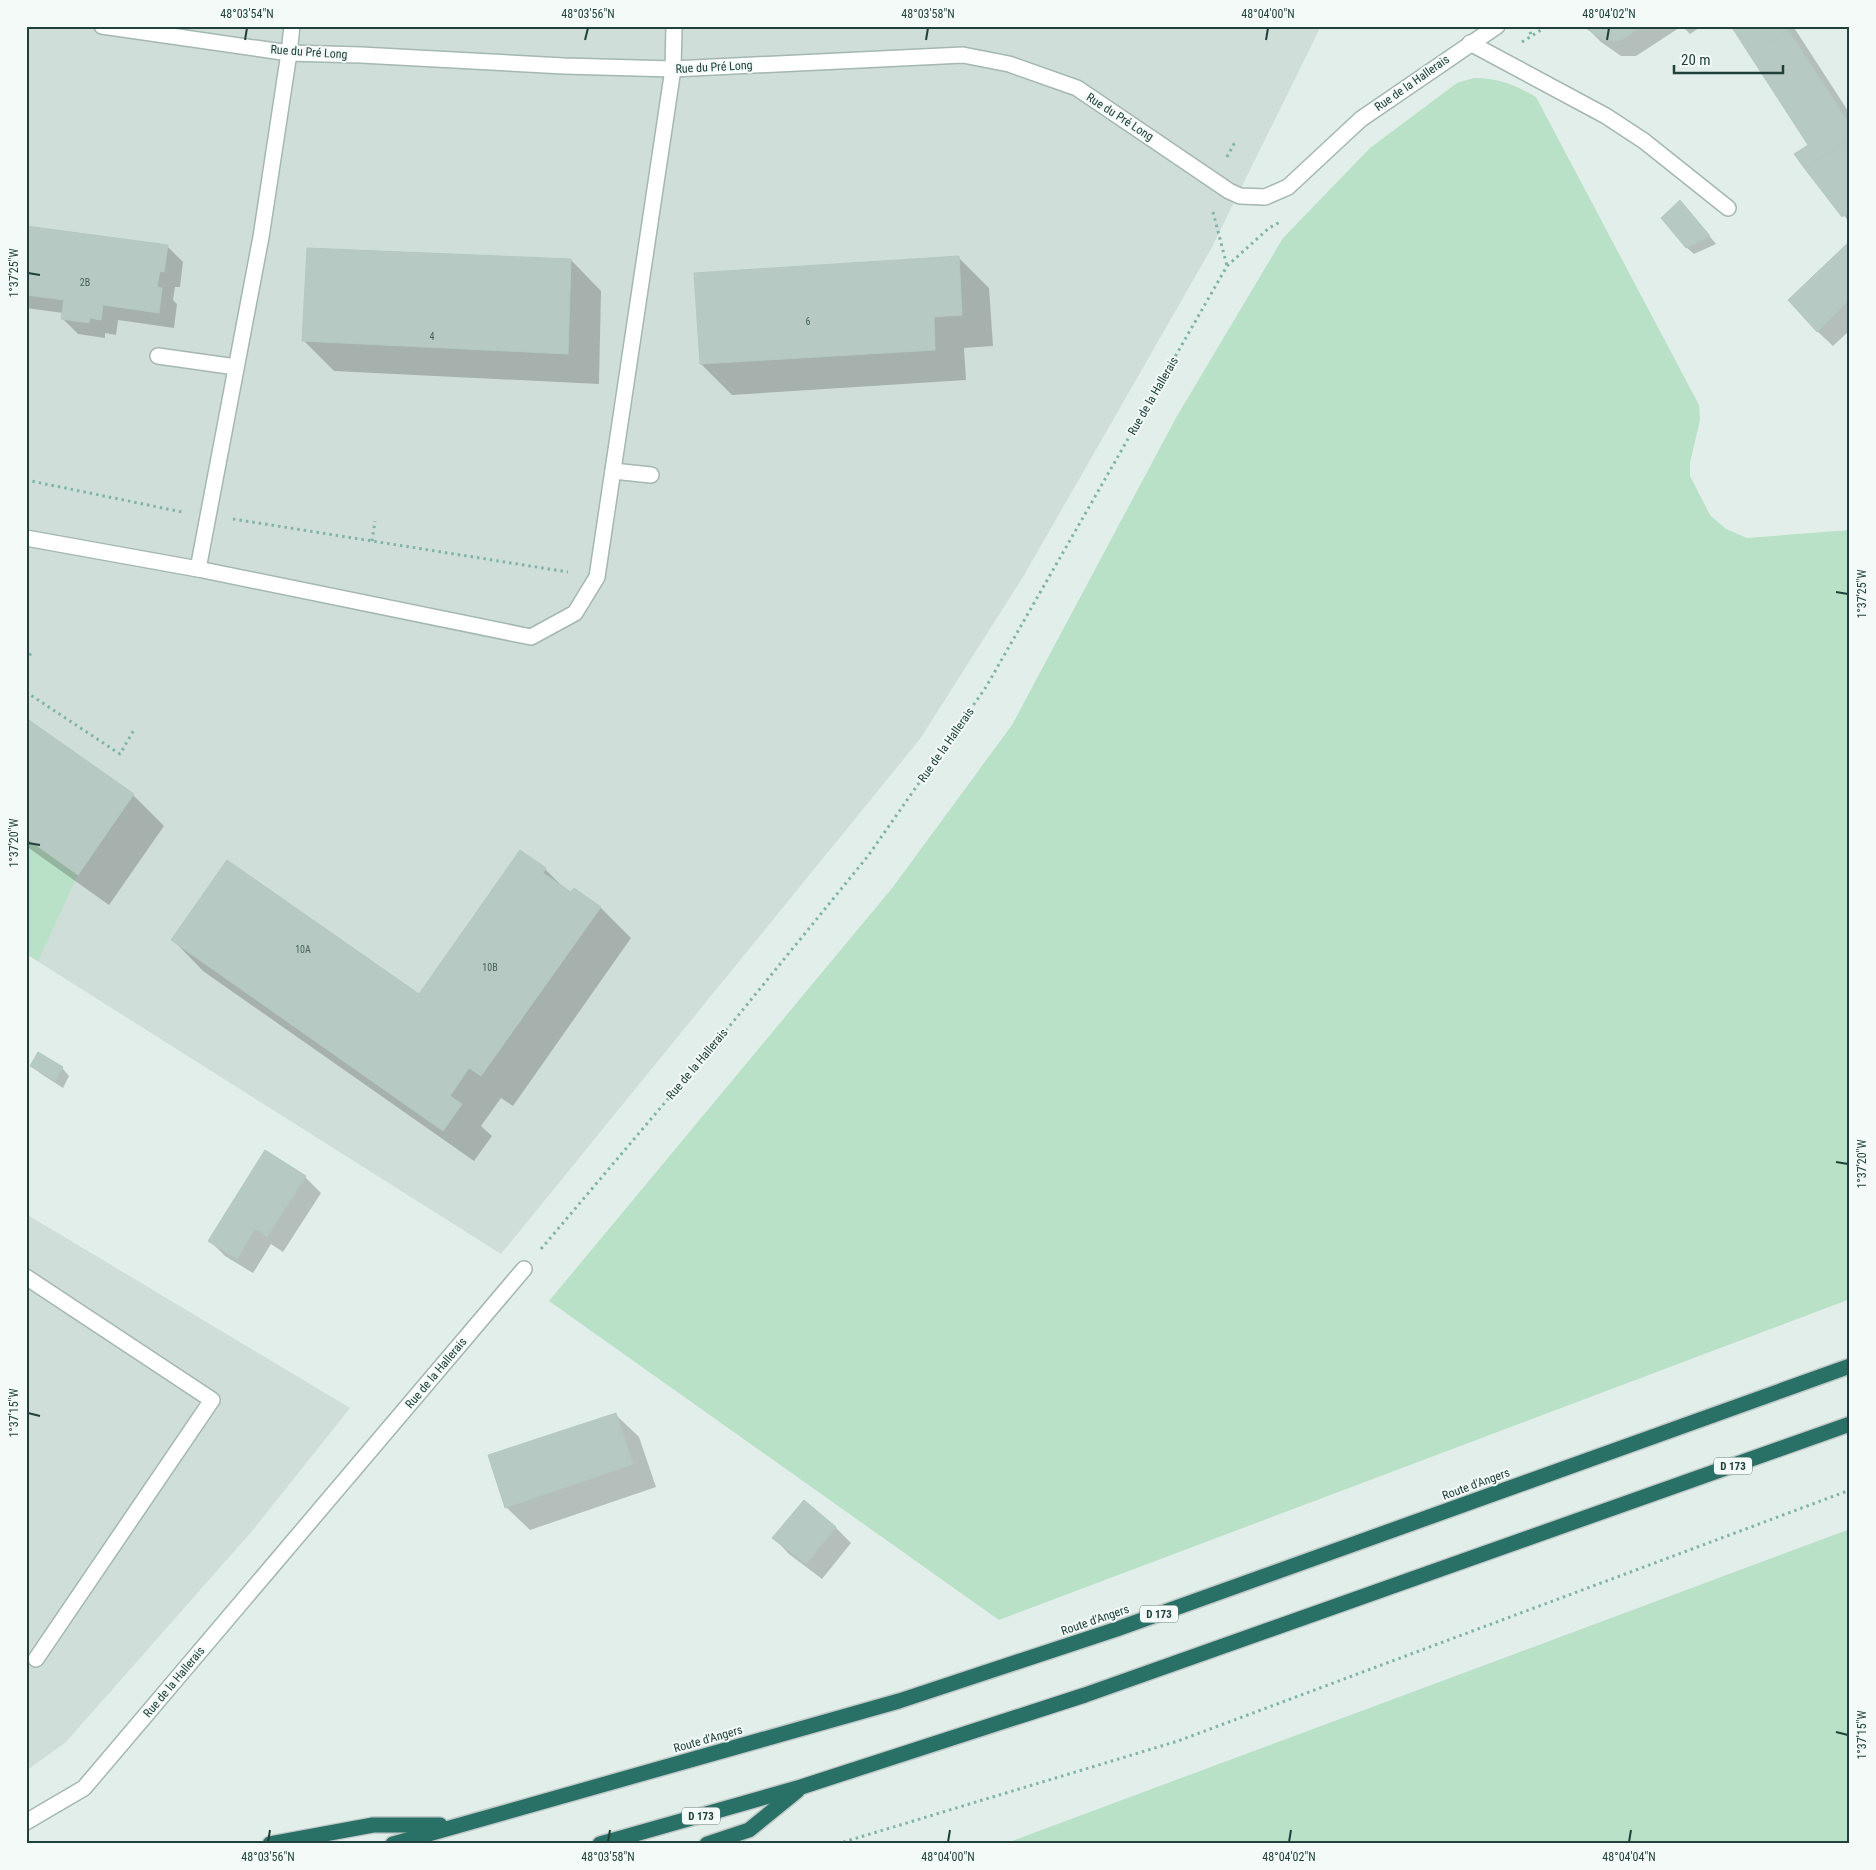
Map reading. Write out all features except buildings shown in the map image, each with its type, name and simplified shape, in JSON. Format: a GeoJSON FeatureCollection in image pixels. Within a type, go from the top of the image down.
{"type":"FeatureCollection","features":[{"type":"Feature","properties":{"kind":"highway","name":"Route d'Angers"},"geometry":{"type":"LineString","coordinates":[[393,1844],[899,1701],[1117,1630],[1850,1366]]}},
{"type":"Feature","properties":{"kind":"highway","name":"D 173"},"geometry":{"type":"LineString","coordinates":[[600,1844],[801,1787],[1085,1695],[1850,1424]]}},
{"type":"Feature","properties":{"kind":"highway"},"geometry":{"type":"LineString","coordinates":[[707,1844],[749,1830],[801,1787]]}},
{"type":"Feature","properties":{"kind":"highway"},"geometry":{"type":"LineString","coordinates":[[270,1844],[373,1825],[456,1826]]}},
{"type":"Feature","properties":{"kind":"street","name":"Rue du Pré Long"},"geometry":{"type":"LineString","coordinates":[[102,26],[290,52],[361,54],[564,66],[672,69],[963,55],[1009,64],[1076,88],[1234,193],[1252,198],[1265,197],[1288,187]]}},
{"type":"Feature","properties":{"kind":"street"},"geometry":{"type":"LineString","coordinates":[[198,570],[261,237],[290,52],[292,26]]}},
{"type":"Feature","properties":{"kind":"street"},"geometry":{"type":"LineString","coordinates":[[26,538],[198,570],[531,637],[575,613],[597,577],[672,69],[674,26]]}},
{"type":"Feature","properties":{"kind":"street","name":"Rue de la Hallerais"},"geometry":{"type":"LineString","coordinates":[[1288,187],[1361,119],[1497,26]]}},
{"type":"Feature","properties":{"kind":"street"},"geometry":{"type":"LineString","coordinates":[[1470,43],[1606,116],[1644,141],[1728,208]]}},
{"type":"Feature","properties":{"kind":"street"},"geometry":{"type":"LineString","coordinates":[[158,356],[236,367]]}},
{"type":"Feature","properties":{"kind":"street"},"geometry":{"type":"LineString","coordinates":[[613,471],[651,475]]}},
{"type":"Feature","properties":{"kind":"street","name":"Rue de la Hallerais"},"geometry":{"type":"LineString","coordinates":[[26,1822],[84,1788],[524,1269]]}},
{"type":"Feature","properties":{"kind":"street"},"geometry":{"type":"LineString","coordinates":[[26,1277],[212,1400],[36,1659]]}},
{"type":"Feature","properties":{"kind":"path"},"geometry":{"type":"LineString","coordinates":[[1527,26],[1532,36]]}},
{"type":"Feature","properties":{"kind":"path"},"geometry":{"type":"LineString","coordinates":[[1497,58],[1547,26]]}},
{"type":"Feature","properties":{"kind":"path"},"geometry":{"type":"LineString","coordinates":[[1214,180],[1207,191],[1227,266]]}},
{"type":"Feature","properties":{"kind":"path","name":"Rue de la Hallerais"},"geometry":{"type":"LineString","coordinates":[[524,1269],[728,1028],[868,856],[986,688],[1227,266],[1269,228],[1284,220]]}},
{"type":"Feature","properties":{"kind":"path"},"geometry":{"type":"LineString","coordinates":[[26,480],[184,512],[597,577]]}},
{"type":"Feature","properties":{"kind":"path"},"geometry":{"type":"LineString","coordinates":[[372,541],[375,521]]}},
{"type":"Feature","properties":{"kind":"path"},"geometry":{"type":"LineString","coordinates":[[26,660],[31,653]]}},
{"type":"Feature","properties":{"kind":"path"},"geometry":{"type":"LineString","coordinates":[[26,692],[120,754],[135,728]]}},
{"type":"Feature","properties":{"kind":"path"},"geometry":{"type":"LineString","coordinates":[[837,1844],[1178,1741],[1850,1490]]}},
{"type":"Feature","properties":{"kind":"shaded area"},"geometry":{"type":"Polygon","coordinates":[[[26,26],[1321,26],[1211,249],[1023,577],[920,739],[501,1254],[26,954],[26,26]]]}},
{"type":"Feature","properties":{"kind":"shaded area"},"geometry":{"type":"Polygon","coordinates":[[[26,1214],[350,1408],[253,1530],[66,1742],[26,1771],[26,1214]]]}},
{"type":"Feature","properties":{"kind":"green space"},"geometry":{"type":"Polygon","coordinates":[[[1474,78],[1491,79],[1506,83],[1536,97],[1699,405],[1700,420],[1690,463],[1690,476],[1710,515],[1726,529],[1747,538],[1850,530],[1850,1299],[999,1620],[549,1301],[893,887],[1012,725],[1177,416],[1283,238],[1370,148],[1457,83],[1474,78]]]}},
{"type":"Feature","properties":{"kind":"green space"},"geometry":{"type":"Polygon","coordinates":[[[26,838],[78,875],[38,961],[26,954],[26,838]]]}},
{"type":"Feature","properties":{"kind":"green space"},"geometry":{"type":"Polygon","coordinates":[[[1850,1529],[1850,1844],[1004,1844],[1850,1529]]]}}]}
